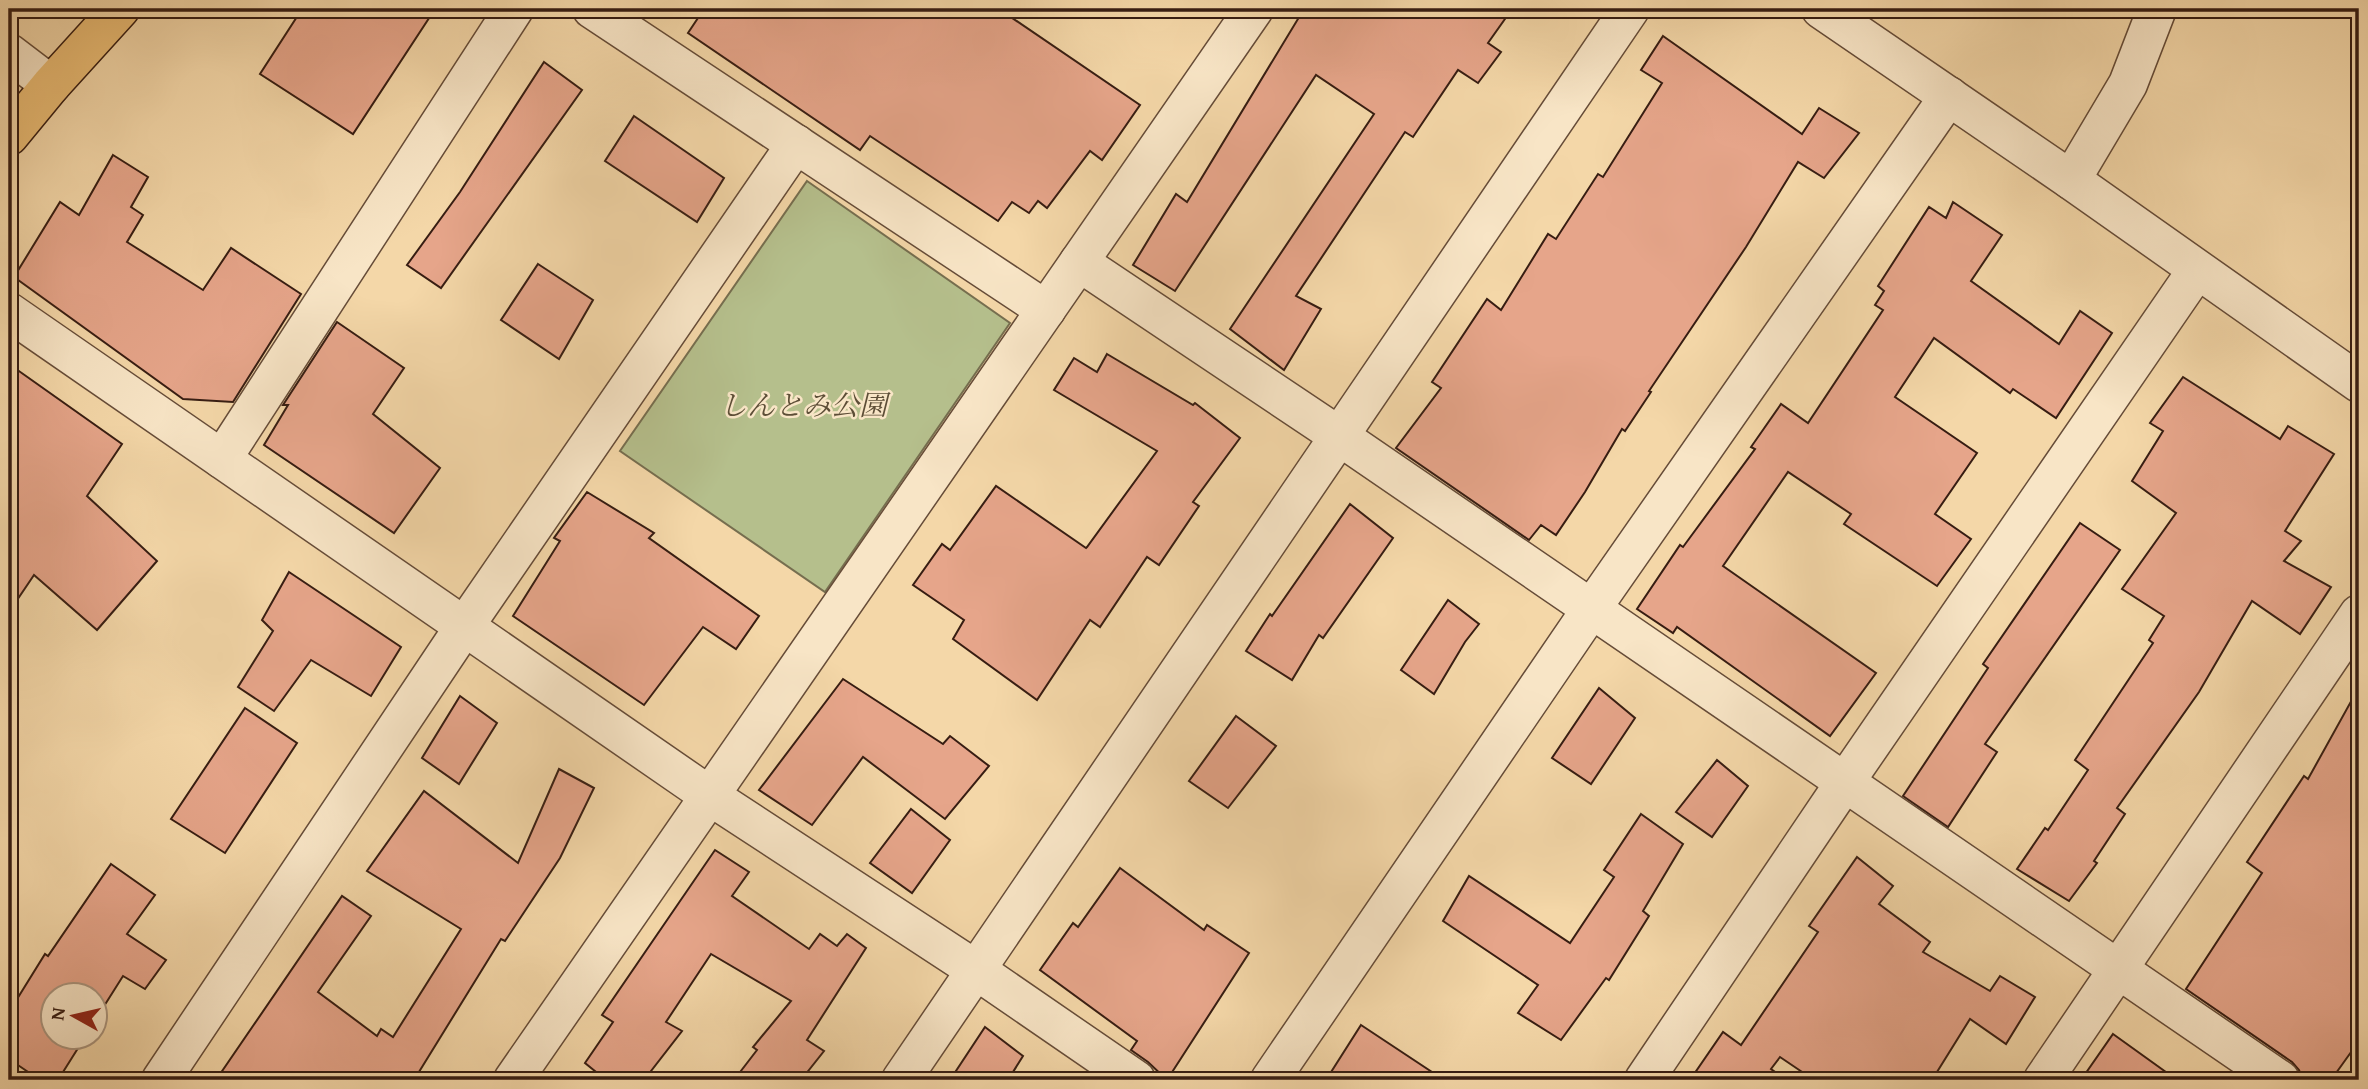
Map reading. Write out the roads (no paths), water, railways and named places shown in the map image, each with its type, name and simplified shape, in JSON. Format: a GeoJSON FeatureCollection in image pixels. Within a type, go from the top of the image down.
{"type":"FeatureCollection","features":[{"type":"Feature","properties":{"kind":"main road"},"geometry":{"type":"LineString","coordinates":[[9,136],[120,9]]}},
{"type":"Feature","properties":{"kind":"street"},"geometry":{"type":"LineString","coordinates":[[222,459],[514,9]]}},
{"type":"Feature","properties":{"kind":"street"},"geometry":{"type":"LineString","coordinates":[[592,9],[1046,310]]}},
{"type":"Feature","properties":{"kind":"street"},"geometry":{"type":"LineString","coordinates":[[513,1080],[1254,9]]}},
{"type":"Feature","properties":{"kind":"street"},"geometry":{"type":"LineString","coordinates":[[901,1080],[1630,9]]}},
{"type":"Feature","properties":{"kind":"street"},"geometry":{"type":"LineString","coordinates":[[1821,9],[2071,180],[2359,383]]}},
{"type":"Feature","properties":{"kind":"street"},"geometry":{"type":"LineString","coordinates":[[2071,180],[2128,84],[2157,9]]}},
{"type":"Feature","properties":{"kind":"street"},"geometry":{"type":"LineString","coordinates":[[9,53],[51,85]]}},
{"type":"Feature","properties":{"kind":"street"},"geometry":{"type":"LineString","coordinates":[[1270,1080],[1592,608],[1949,96]]}},
{"type":"Feature","properties":{"kind":"street"},"geometry":{"type":"LineString","coordinates":[[161,1080],[464,626],[796,144]]}},
{"type":"Feature","properties":{"kind":"street"},"geometry":{"type":"LineString","coordinates":[[1079,262],[1592,608],[2280,1080]]}},
{"type":"Feature","properties":{"kind":"street"},"geometry":{"type":"LineString","coordinates":[[1644,1080],[2197,270]]}},
{"type":"Feature","properties":{"kind":"street"},"geometry":{"type":"LineString","coordinates":[[9,313],[710,796],[1136,1080]]}},
{"type":"Feature","properties":{"kind":"street"},"geometry":{"type":"LineString","coordinates":[[2043,1080],[2359,614]]}},
{"type":"Feature","properties":{"kind":"park label","name":"しんとみ公園"},"geometry":{"type":"Point","coordinates":[803,405]}}]}
